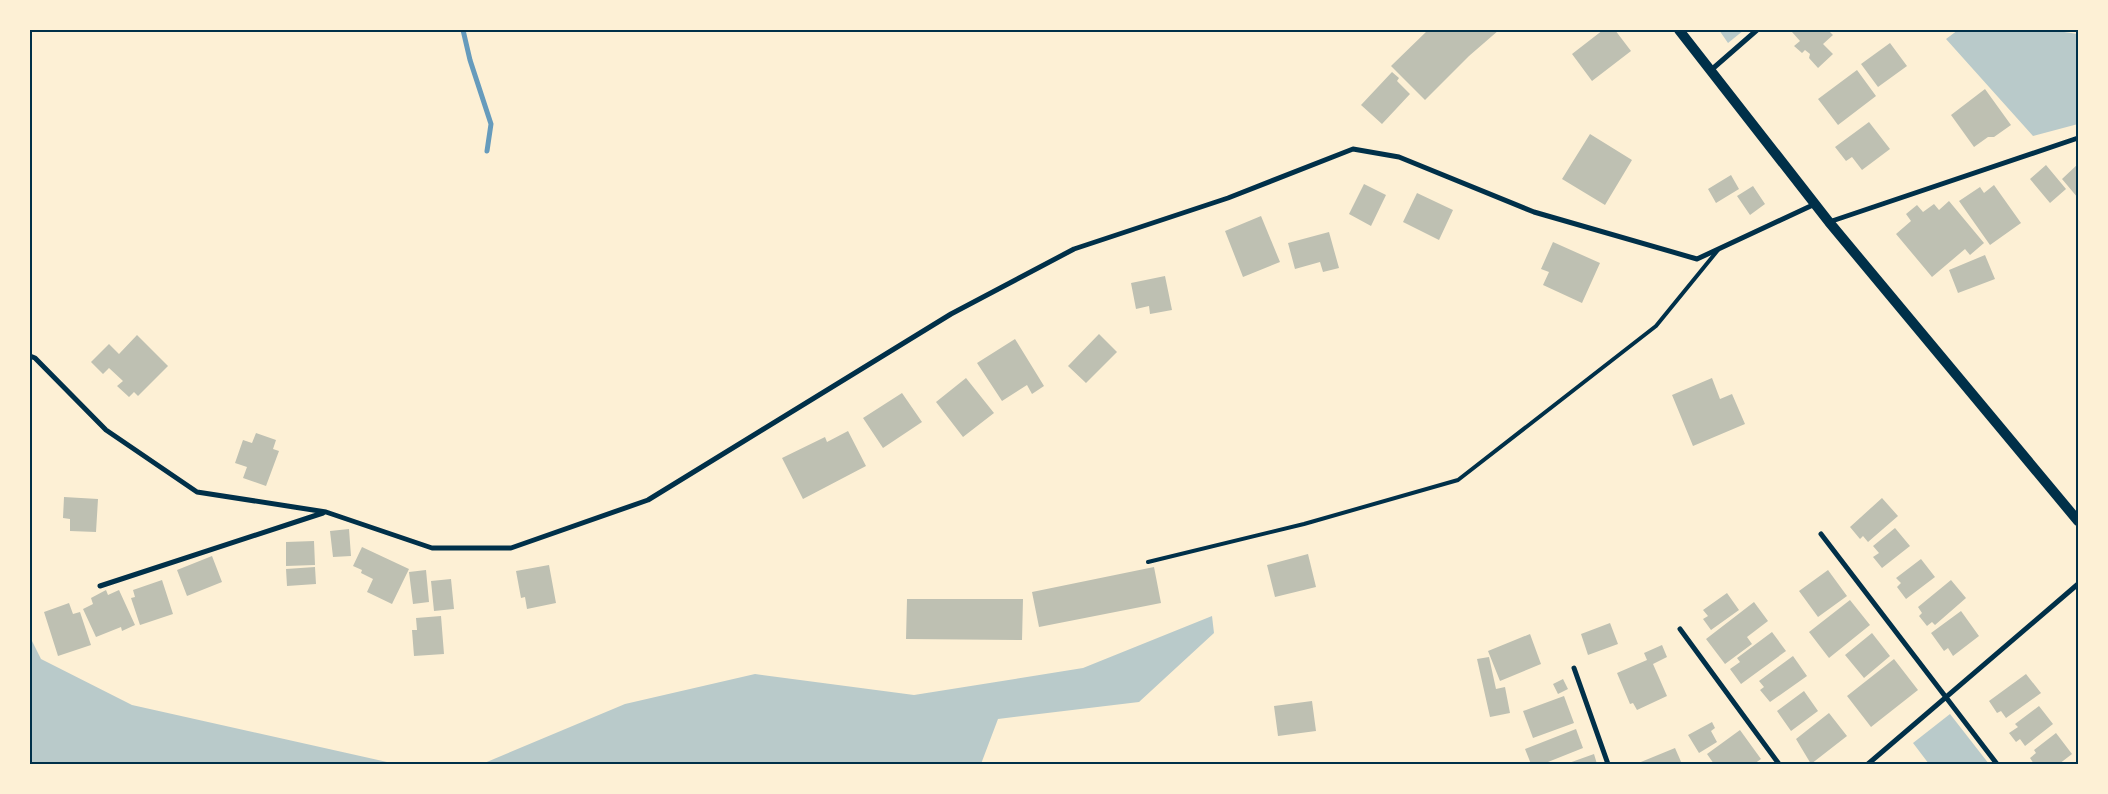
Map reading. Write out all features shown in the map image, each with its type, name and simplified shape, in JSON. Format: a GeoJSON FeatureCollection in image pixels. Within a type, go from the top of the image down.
{"type":"FeatureCollection","features":[{"type":"Feature","properties":{"kind":"main road"},"geometry":{"type":"LineString","coordinates":[[1679,30],[1830,222],[2078,521]]}},
{"type":"Feature","properties":{"kind":"street"},"geometry":{"type":"LineString","coordinates":[[1710,71],[1757,30]]}},
{"type":"Feature","properties":{"kind":"street"},"geometry":{"type":"LineString","coordinates":[[1830,222],[2078,138]]}},
{"type":"Feature","properties":{"kind":"street"},"geometry":{"type":"LineString","coordinates":[[30,356],[35,358],[106,430],[197,492],[326,512],[432,548],[511,548],[648,500],[951,314],[1074,249],[1228,198],[1353,149],[1400,157],[1534,212],[1697,259],[1816,204]]}},
{"type":"Feature","properties":{"kind":"street"},"geometry":{"type":"LineString","coordinates":[[100,586],[326,512]]}},
{"type":"Feature","properties":{"kind":"street"},"geometry":{"type":"LineString","coordinates":[[1821,534],[1947,696],[1997,764]]}},
{"type":"Feature","properties":{"kind":"street"},"geometry":{"type":"LineString","coordinates":[[1868,764],[2078,584]]}},
{"type":"Feature","properties":{"kind":"street"},"geometry":{"type":"LineString","coordinates":[[1680,629],[1779,764]]}},
{"type":"Feature","properties":{"kind":"street"},"geometry":{"type":"LineString","coordinates":[[1574,668],[1608,764]]}},
{"type":"Feature","properties":{"kind":"lane"},"geometry":{"type":"LineString","coordinates":[[1148,562],[1304,524],[1458,480],[1656,326],[1720,248]]}},
{"type":"Feature","properties":{"kind":"shaded area"},"geometry":{"type":"Polygon","coordinates":[[[1719,30],[1744,30],[1728,43],[1719,30]]]}},
{"type":"Feature","properties":{"kind":"shaded area"},"geometry":{"type":"Polygon","coordinates":[[[1958,30],[2062,30],[2078,34],[2078,124],[2033,136],[1946,39],[1958,30]]]}},
{"type":"Feature","properties":{"kind":"shaded area"},"geometry":{"type":"Polygon","coordinates":[[[1212,616],[1214,633],[1139,702],[998,719],[981,764],[482,764],[625,704],[755,674],[914,695],[1083,668],[1212,616]]]}},
{"type":"Feature","properties":{"kind":"shaded area"},"geometry":{"type":"Polygon","coordinates":[[[30,637],[41,659],[132,705],[396,764],[30,764],[30,637]]]}},
{"type":"Feature","properties":{"kind":"shaded area"},"geometry":{"type":"Polygon","coordinates":[[[1950,714],[1989,764],[1929,764],[1913,743],[1950,714]]]}},
{"type":"Feature","properties":{"kind":"building"},"geometry":{"type":"Polygon","coordinates":[[[1428,30],[1499,30],[1469,56],[1425,100],[1391,66],[1428,30]]]}},
{"type":"Feature","properties":{"kind":"building"},"geometry":{"type":"Polygon","coordinates":[[[1603,30],[1615,30],[1631,51],[1592,81],[1572,54],[1603,30]]]}},
{"type":"Feature","properties":{"kind":"building"},"geometry":{"type":"Polygon","coordinates":[[[1794,30],[1828,30],[1833,35],[1823,44],[1833,54],[1818,68],[1809,58],[1810,54],[1805,50],[1802,53],[1794,46],[1800,41],[1792,32],[1794,30]]]}},
{"type":"Feature","properties":{"kind":"building"},"geometry":{"type":"Polygon","coordinates":[[[1890,43],[1907,66],[1878,87],[1861,64],[1890,43]]]}},
{"type":"Feature","properties":{"kind":"building"},"geometry":{"type":"Polygon","coordinates":[[[1857,70],[1876,96],[1838,125],[1818,99],[1857,70]]]}},
{"type":"Feature","properties":{"kind":"building"},"geometry":{"type":"Polygon","coordinates":[[[1392,72],[1399,78],[1397,81],[1410,94],[1382,124],[1361,105],[1392,72]]]}},
{"type":"Feature","properties":{"kind":"building"},"geometry":{"type":"Polygon","coordinates":[[[1985,89],[2011,125],[1994,137],[1988,137],[1974,147],[1951,115],[1985,89]]]}},
{"type":"Feature","properties":{"kind":"building"},"geometry":{"type":"Polygon","coordinates":[[[1869,122],[1890,149],[1862,170],[1852,157],[1846,161],[1835,147],[1869,122]]]}},
{"type":"Feature","properties":{"kind":"building"},"geometry":{"type":"Polygon","coordinates":[[[1590,134],[1632,160],[1605,205],[1562,179],[1590,134]]]}},
{"type":"Feature","properties":{"kind":"building"},"geometry":{"type":"Polygon","coordinates":[[[2078,164],[2078,198],[2062,179],[2078,164]]]}},
{"type":"Feature","properties":{"kind":"building"},"geometry":{"type":"Polygon","coordinates":[[[2046,165],[2066,189],[2050,203],[2030,179],[2046,165]]]}},
{"type":"Feature","properties":{"kind":"building"},"geometry":{"type":"Polygon","coordinates":[[[1731,175],[1739,189],[1716,203],[1708,189],[1731,175]]]}},
{"type":"Feature","properties":{"kind":"building"},"geometry":{"type":"Polygon","coordinates":[[[1364,184],[1386,195],[1371,226],[1349,214],[1364,184]]]}},
{"type":"Feature","properties":{"kind":"building"},"geometry":{"type":"Polygon","coordinates":[[[1994,185],[2021,223],[1990,245],[1959,201],[1980,187],[1984,193],[1994,185]]]}},
{"type":"Feature","properties":{"kind":"building"},"geometry":{"type":"Polygon","coordinates":[[[1753,186],[1765,204],[1750,215],[1737,196],[1753,186]]]}},
{"type":"Feature","properties":{"kind":"building"},"geometry":{"type":"Polygon","coordinates":[[[1417,193],[1453,210],[1439,240],[1403,222],[1417,193]]]}},
{"type":"Feature","properties":{"kind":"building"},"geometry":{"type":"Polygon","coordinates":[[[1949,201],[1984,243],[1970,255],[1965,249],[1932,277],[1896,234],[1911,221],[1906,214],[1917,205],[1923,212],[1934,204],[1939,210],[1949,201]]]}},
{"type":"Feature","properties":{"kind":"building"},"geometry":{"type":"Polygon","coordinates":[[[1261,216],[1280,262],[1243,277],[1225,231],[1261,216]]]}},
{"type":"Feature","properties":{"kind":"building"},"geometry":{"type":"Polygon","coordinates":[[[1329,232],[1339,268],[1323,272],[1320,262],[1295,269],[1288,243],[1329,232]]]}},
{"type":"Feature","properties":{"kind":"building"},"geometry":{"type":"Polygon","coordinates":[[[1553,242],[1600,263],[1582,303],[1543,285],[1549,272],[1541,269],[1553,242]]]}},
{"type":"Feature","properties":{"kind":"building"},"geometry":{"type":"Polygon","coordinates":[[[1985,255],[1995,279],[1958,293],[1949,270],[1985,255]]]}},
{"type":"Feature","properties":{"kind":"building"},"geometry":{"type":"Polygon","coordinates":[[[1165,276],[1172,310],[1150,314],[1149,306],[1136,309],[1131,283],[1165,276]]]}},
{"type":"Feature","properties":{"kind":"building"},"geometry":{"type":"Polygon","coordinates":[[[1099,334],[1117,352],[1086,383],[1068,366],[1099,334]]]}},
{"type":"Feature","properties":{"kind":"building"},"geometry":{"type":"Polygon","coordinates":[[[137,335],[168,366],[138,396],[134,392],[129,397],[117,386],[123,381],[109,368],[103,374],[91,362],[109,344],[119,354],[137,335]]]}},
{"type":"Feature","properties":{"kind":"building"},"geometry":{"type":"Polygon","coordinates":[[[1015,339],[1044,386],[1032,394],[1027,385],[1002,401],[977,363],[1015,339]]]}},
{"type":"Feature","properties":{"kind":"building"},"geometry":{"type":"Polygon","coordinates":[[[966,378],[994,413],[963,437],[936,402],[966,378]]]}},
{"type":"Feature","properties":{"kind":"building"},"geometry":{"type":"Polygon","coordinates":[[[1712,378],[1720,399],[1732,394],[1745,424],[1693,446],[1672,395],[1712,378]]]}},
{"type":"Feature","properties":{"kind":"building"},"geometry":{"type":"Polygon","coordinates":[[[902,393],[922,422],[883,448],[863,418],[902,393]]]}},
{"type":"Feature","properties":{"kind":"building"},"geometry":{"type":"Polygon","coordinates":[[[848,431],[866,466],[803,499],[782,458],[825,437],[827,442],[848,431]]]}},
{"type":"Feature","properties":{"kind":"building"},"geometry":{"type":"Polygon","coordinates":[[[256,433],[276,440],[273,449],[279,451],[266,486],[243,478],[247,467],[235,463],[243,440],[252,443],[256,433]]]}},
{"type":"Feature","properties":{"kind":"building"},"geometry":{"type":"Polygon","coordinates":[[[64,497],[98,499],[96,532],[70,531],[70,519],[63,518],[64,497]]]}},
{"type":"Feature","properties":{"kind":"building"},"geometry":{"type":"Polygon","coordinates":[[[1882,498],[1898,516],[1868,542],[1863,536],[1860,539],[1850,527],[1882,498]]]}},
{"type":"Feature","properties":{"kind":"building"},"geometry":{"type":"Polygon","coordinates":[[[1895,528],[1910,546],[1882,568],[1873,557],[1879,553],[1873,546],[1895,528]]]}},
{"type":"Feature","properties":{"kind":"building"},"geometry":{"type":"Polygon","coordinates":[[[349,529],[351,556],[333,557],[330,531],[349,529]]]}},
{"type":"Feature","properties":{"kind":"building"},"geometry":{"type":"Polygon","coordinates":[[[314,541],[315,565],[286,566],[286,542],[314,541]]]}},
{"type":"Feature","properties":{"kind":"building"},"geometry":{"type":"Polygon","coordinates":[[[362,547],[409,569],[392,604],[367,592],[373,579],[361,573],[362,570],[353,566],[362,547]]]}},
{"type":"Feature","properties":{"kind":"building"},"geometry":{"type":"Polygon","coordinates":[[[1308,554],[1316,587],[1275,597],[1267,565],[1308,554]]]}},
{"type":"Feature","properties":{"kind":"building"},"geometry":{"type":"Polygon","coordinates":[[[212,556],[222,582],[187,596],[177,570],[212,556]]]}},
{"type":"Feature","properties":{"kind":"building"},"geometry":{"type":"Polygon","coordinates":[[[1921,559],[1935,577],[1906,599],[1897,587],[1901,583],[1896,578],[1921,559]]]}},
{"type":"Feature","properties":{"kind":"building"},"geometry":{"type":"Polygon","coordinates":[[[549,565],[556,603],[527,609],[525,597],[521,598],[516,571],[549,565]]]}},
{"type":"Feature","properties":{"kind":"building"},"geometry":{"type":"Polygon","coordinates":[[[315,567],[316,584],[287,586],[286,569],[315,567]]]}},
{"type":"Feature","properties":{"kind":"building"},"geometry":{"type":"Polygon","coordinates":[[[1154,567],[1161,603],[1039,627],[1032,592],[1154,567]]]}},
{"type":"Feature","properties":{"kind":"building"},"geometry":{"type":"Polygon","coordinates":[[[426,570],[429,602],[413,604],[409,572],[426,570]]]}},
{"type":"Feature","properties":{"kind":"building"},"geometry":{"type":"Polygon","coordinates":[[[1828,570],[1847,596],[1818,617],[1799,591],[1828,570]]]}},
{"type":"Feature","properties":{"kind":"building"},"geometry":{"type":"Polygon","coordinates":[[[451,579],[454,609],[434,611],[431,581],[451,579]]]}},
{"type":"Feature","properties":{"kind":"building"},"geometry":{"type":"Polygon","coordinates":[[[162,580],[173,614],[140,625],[131,598],[135,597],[133,590],[162,580]]]}},
{"type":"Feature","properties":{"kind":"building"},"geometry":{"type":"Polygon","coordinates":[[[1951,580],[1966,598],[1935,625],[1932,622],[1927,626],[1919,616],[1922,613],[1918,607],[1951,580]]]}},
{"type":"Feature","properties":{"kind":"building"},"geometry":{"type":"Polygon","coordinates":[[[106,590],[108,595],[119,590],[135,625],[122,631],[121,627],[96,637],[83,609],[93,604],[91,598],[106,590]]]}},
{"type":"Feature","properties":{"kind":"building"},"geometry":{"type":"Polygon","coordinates":[[[1727,593],[1739,610],[1711,630],[1703,619],[1708,616],[1703,610],[1727,593]]]}},
{"type":"Feature","properties":{"kind":"building"},"geometry":{"type":"Polygon","coordinates":[[[907,599],[1023,599],[1022,640],[906,639],[907,599]]]}},
{"type":"Feature","properties":{"kind":"building"},"geometry":{"type":"Polygon","coordinates":[[[1850,600],[1870,625],[1829,658],[1809,632],[1850,600]]]}},
{"type":"Feature","properties":{"kind":"building"},"geometry":{"type":"Polygon","coordinates":[[[1754,602],[1768,621],[1747,637],[1752,644],[1725,664],[1706,639],[1754,602]]]}},
{"type":"Feature","properties":{"kind":"building"},"geometry":{"type":"Polygon","coordinates":[[[69,603],[73,614],[80,612],[91,645],[58,656],[44,612],[69,603]]]}},
{"type":"Feature","properties":{"kind":"building"},"geometry":{"type":"Polygon","coordinates":[[[1961,611],[1979,636],[1953,656],[1948,648],[1944,651],[1931,633],[1961,611]]]}},
{"type":"Feature","properties":{"kind":"building"},"geometry":{"type":"Polygon","coordinates":[[[441,616],[444,654],[414,656],[412,630],[417,630],[416,618],[441,616]]]}},
{"type":"Feature","properties":{"kind":"building"},"geometry":{"type":"Polygon","coordinates":[[[1610,623],[1618,644],[1588,655],[1581,634],[1610,623]]]}},
{"type":"Feature","properties":{"kind":"building"},"geometry":{"type":"Polygon","coordinates":[[[1772,632],[1786,651],[1741,684],[1730,669],[1740,662],[1737,658],[1772,632]]]}},
{"type":"Feature","properties":{"kind":"building"},"geometry":{"type":"Polygon","coordinates":[[[1872,633],[1890,656],[1864,678],[1845,655],[1872,633]]]}},
{"type":"Feature","properties":{"kind":"building"},"geometry":{"type":"Polygon","coordinates":[[[1530,634],[1541,664],[1500,681],[1488,651],[1530,634]]]}},
{"type":"Feature","properties":{"kind":"building"},"geometry":{"type":"Polygon","coordinates":[[[1662,645],[1667,657],[1653,664],[1667,696],[1637,710],[1633,703],[1630,704],[1617,673],[1647,660],[1644,653],[1662,645]]]}},
{"type":"Feature","properties":{"kind":"building"},"geometry":{"type":"Polygon","coordinates":[[[1793,656],[1807,676],[1770,702],[1760,690],[1764,687],[1759,681],[1793,656]]]}},
{"type":"Feature","properties":{"kind":"building"},"geometry":{"type":"Polygon","coordinates":[[[1489,657],[1496,689],[1505,687],[1510,713],[1490,717],[1477,659],[1489,657]]]}},
{"type":"Feature","properties":{"kind":"building"},"geometry":{"type":"Polygon","coordinates":[[[1894,659],[1918,690],[1871,727],[1847,696],[1894,659]]]}},
{"type":"Feature","properties":{"kind":"building"},"geometry":{"type":"Polygon","coordinates":[[[2026,674],[2041,693],[2006,718],[2001,711],[1997,713],[1989,701],[2026,674]]]}},
{"type":"Feature","properties":{"kind":"building"},"geometry":{"type":"Polygon","coordinates":[[[1563,679],[1568,689],[1558,694],[1553,684],[1563,679]]]}},
{"type":"Feature","properties":{"kind":"building"},"geometry":{"type":"Polygon","coordinates":[[[1804,691],[1818,711],[1791,731],[1777,711],[1804,691]]]}},
{"type":"Feature","properties":{"kind":"building"},"geometry":{"type":"Polygon","coordinates":[[[1564,696],[1574,723],[1533,738],[1523,711],[1564,696]]]}},
{"type":"Feature","properties":{"kind":"building"},"geometry":{"type":"Polygon","coordinates":[[[1312,701],[1316,731],[1278,736],[1274,706],[1312,701]]]}},
{"type":"Feature","properties":{"kind":"building"},"geometry":{"type":"Polygon","coordinates":[[[2039,706],[2053,724],[2025,746],[2020,739],[2016,742],[2009,733],[2018,727],[2015,724],[2039,706]]]}},
{"type":"Feature","properties":{"kind":"building"},"geometry":{"type":"Polygon","coordinates":[[[1829,713],[1847,736],[1811,764],[1796,739],[1829,713]]]}},
{"type":"Feature","properties":{"kind":"building"},"geometry":{"type":"Polygon","coordinates":[[[1712,722],[1715,728],[1711,731],[1717,742],[1699,753],[1688,735],[1712,722]]]}},
{"type":"Feature","properties":{"kind":"building"},"geometry":{"type":"Polygon","coordinates":[[[1576,729],[1583,748],[1543,764],[1531,764],[1525,749],[1576,729]]]}},
{"type":"Feature","properties":{"kind":"building"},"geometry":{"type":"Polygon","coordinates":[[[1740,730],[1761,759],[1754,764],[1714,764],[1707,754],[1740,730]]]}},
{"type":"Feature","properties":{"kind":"building"},"geometry":{"type":"Polygon","coordinates":[[[2056,733],[2072,754],[2059,764],[2034,764],[2030,758],[2036,753],[2034,750],[2056,733]]]}},
{"type":"Feature","properties":{"kind":"building"},"geometry":{"type":"Polygon","coordinates":[[[1675,748],[1682,764],[1636,764],[1675,748]]]}},
{"type":"Feature","properties":{"kind":"building"},"geometry":{"type":"Polygon","coordinates":[[[1594,754],[1597,764],[1566,764],[1594,754]]]}},
{"type":"Feature","properties":{"kind":"waterway"},"geometry":{"type":"LineString","coordinates":[[463,30],[470,60],[491,124],[487,151]]}}]}
